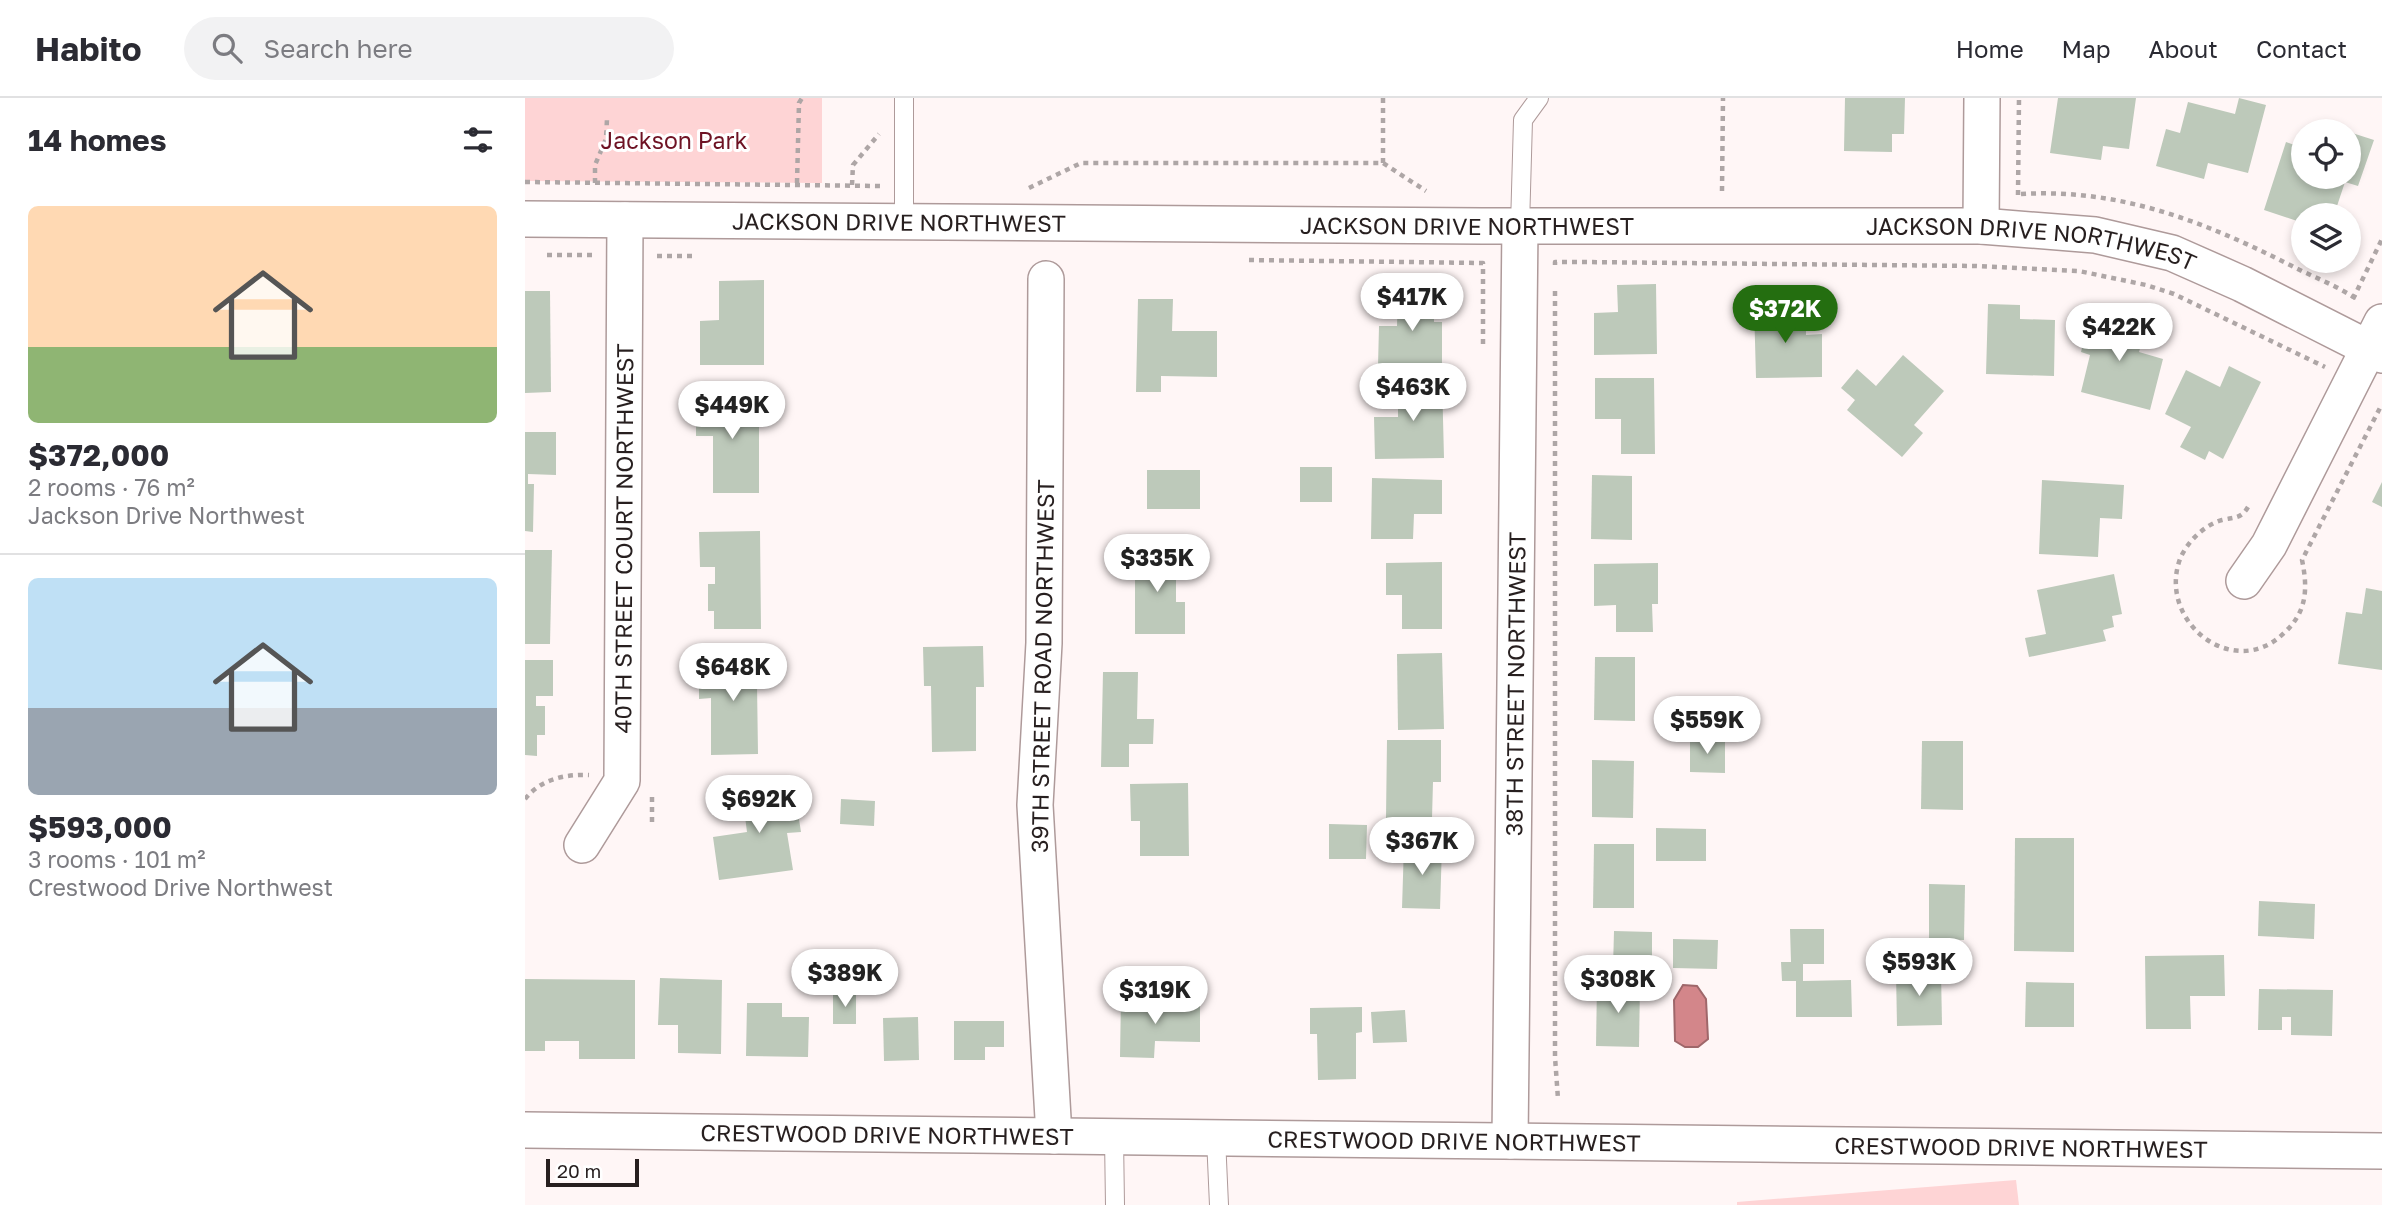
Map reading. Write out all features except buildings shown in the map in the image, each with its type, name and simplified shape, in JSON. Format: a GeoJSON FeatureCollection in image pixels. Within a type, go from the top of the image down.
{"type":"FeatureCollection","features":[{"type":"Feature","properties":{"kind":"street"},"geometry":{"type":"LineString","coordinates":[[1981,226],[1982,98]]}},
{"type":"Feature","properties":{"kind":"street","name":"JACKSON DRIVE NORTHWEST"},"geometry":{"type":"LineString","coordinates":[[525,219],[1520,226],[1981,226],[2095,235],[2172,253],[2378,342]]}},
{"type":"Feature","properties":{"kind":"street","name":"40TH STREET COURT NORTHWEST"},"geometry":{"type":"LineString","coordinates":[[582,845],[622,781],[625,220]]}},
{"type":"Feature","properties":{"kind":"street","name":"38TH STREET NORTHWEST"},"geometry":{"type":"LineString","coordinates":[[1510,1141],[1520,226]]}},
{"type":"Feature","properties":{"kind":"street","name":"39TH STREET ROAD NORTHWEST"},"geometry":{"type":"LineString","coordinates":[[1047,279],[1044,643],[1035,805],[1054,1136]]}},
{"type":"Feature","properties":{"kind":"street"},"geometry":{"type":"LineString","coordinates":[[2244,580],[2269,545],[2378,342]]}},
{"type":"Feature","properties":{"kind":"street","name":"CRESTWOOD DRIVE NORTHWEST"},"geometry":{"type":"LineString","coordinates":[[525,1129],[2382,1152]]}},
{"type":"Feature","properties":{"kind":"lane"},"geometry":{"type":"LineString","coordinates":[[904,98],[904,222]]}},
{"type":"Feature","properties":{"kind":"lane"},"geometry":{"type":"LineString","coordinates":[[1520,226],[1523,120],[1539,98]]}},
{"type":"Feature","properties":{"kind":"lane"},"geometry":{"type":"LineString","coordinates":[[1114,1137],[1115,1205]]}},
{"type":"Feature","properties":{"kind":"lane"},"geometry":{"type":"LineString","coordinates":[[1216,1138],[1219,1205]]}},
{"type":"Feature","properties":{"kind":"path"},"geometry":{"type":"LineString","coordinates":[[797,183],[799,103],[802,98]]}},
{"type":"Feature","properties":{"kind":"path"},"geometry":{"type":"LineString","coordinates":[[1383,98],[1383,163]]}},
{"type":"Feature","properties":{"kind":"path"},"geometry":{"type":"LineString","coordinates":[[1721,191],[1723,98]]}},
{"type":"Feature","properties":{"kind":"path"},"geometry":{"type":"LineString","coordinates":[[2018,206],[2019,98]]}},
{"type":"Feature","properties":{"kind":"path"},"geometry":{"type":"LineString","coordinates":[[595,190],[595,165],[605,139],[607,119]]}},
{"type":"Feature","properties":{"kind":"path"},"geometry":{"type":"LineString","coordinates":[[852,185],[853,165],[879,135],[878,122]]}},
{"type":"Feature","properties":{"kind":"path"},"geometry":{"type":"LineString","coordinates":[[1025,190],[1081,163],[1383,163],[1423,191],[1433,190]]}},
{"type":"Feature","properties":{"kind":"path"},"geometry":{"type":"LineString","coordinates":[[525,182],[797,183],[904,187]]}},
{"type":"Feature","properties":{"kind":"path"},"geometry":{"type":"LineString","coordinates":[[1709,191],[1734,192]]}},
{"type":"Feature","properties":{"kind":"path"},"geometry":{"type":"LineString","coordinates":[[2348,310],[2382,239]]}},
{"type":"Feature","properties":{"kind":"path"},"geometry":{"type":"LineString","coordinates":[[537,255],[596,256]]}},
{"type":"Feature","properties":{"kind":"path"},"geometry":{"type":"LineString","coordinates":[[654,256],[695,256]]}},
{"type":"Feature","properties":{"kind":"path"},"geometry":{"type":"LineString","coordinates":[[1237,260],[1483,263]]}},
{"type":"Feature","properties":{"kind":"path"},"geometry":{"type":"LineString","coordinates":[[1555,276],[1555,262],[1976,266],[2079,271],[2146,285],[2174,294],[2330,370]]}},
{"type":"Feature","properties":{"kind":"path"},"geometry":{"type":"LineString","coordinates":[[1555,290],[1555,1029],[1558,1098]]}},
{"type":"Feature","properties":{"kind":"path"},"geometry":{"type":"LineString","coordinates":[[525,799],[539,786],[562,776],[594,775]]}},
{"type":"Feature","properties":{"kind":"path"},"geometry":{"type":"LineString","coordinates":[[652,792],[652,824]]}},
{"type":"Feature","properties":{"kind":"green space","name":"Jackson Park"},"geometry":{"type":"Polygon","coordinates":[[[525,98],[822,98],[822,183],[525,181],[525,98]]]}},
{"type":"Feature","properties":{"kind":"green space"},"geometry":{"type":"Polygon","coordinates":[[[2016,1180],[2019,1205],[1737,1205],[1737,1202],[2016,1180]]]}},
{"type":"Feature","properties":{"kind":"shaded area"},"geometry":{"type":"Polygon","coordinates":[[[1683,985],[1697,986],[1706,999],[1708,1039],[1698,1047],[1685,1047],[1675,1041],[1674,1000],[1683,985]]]}}]}
